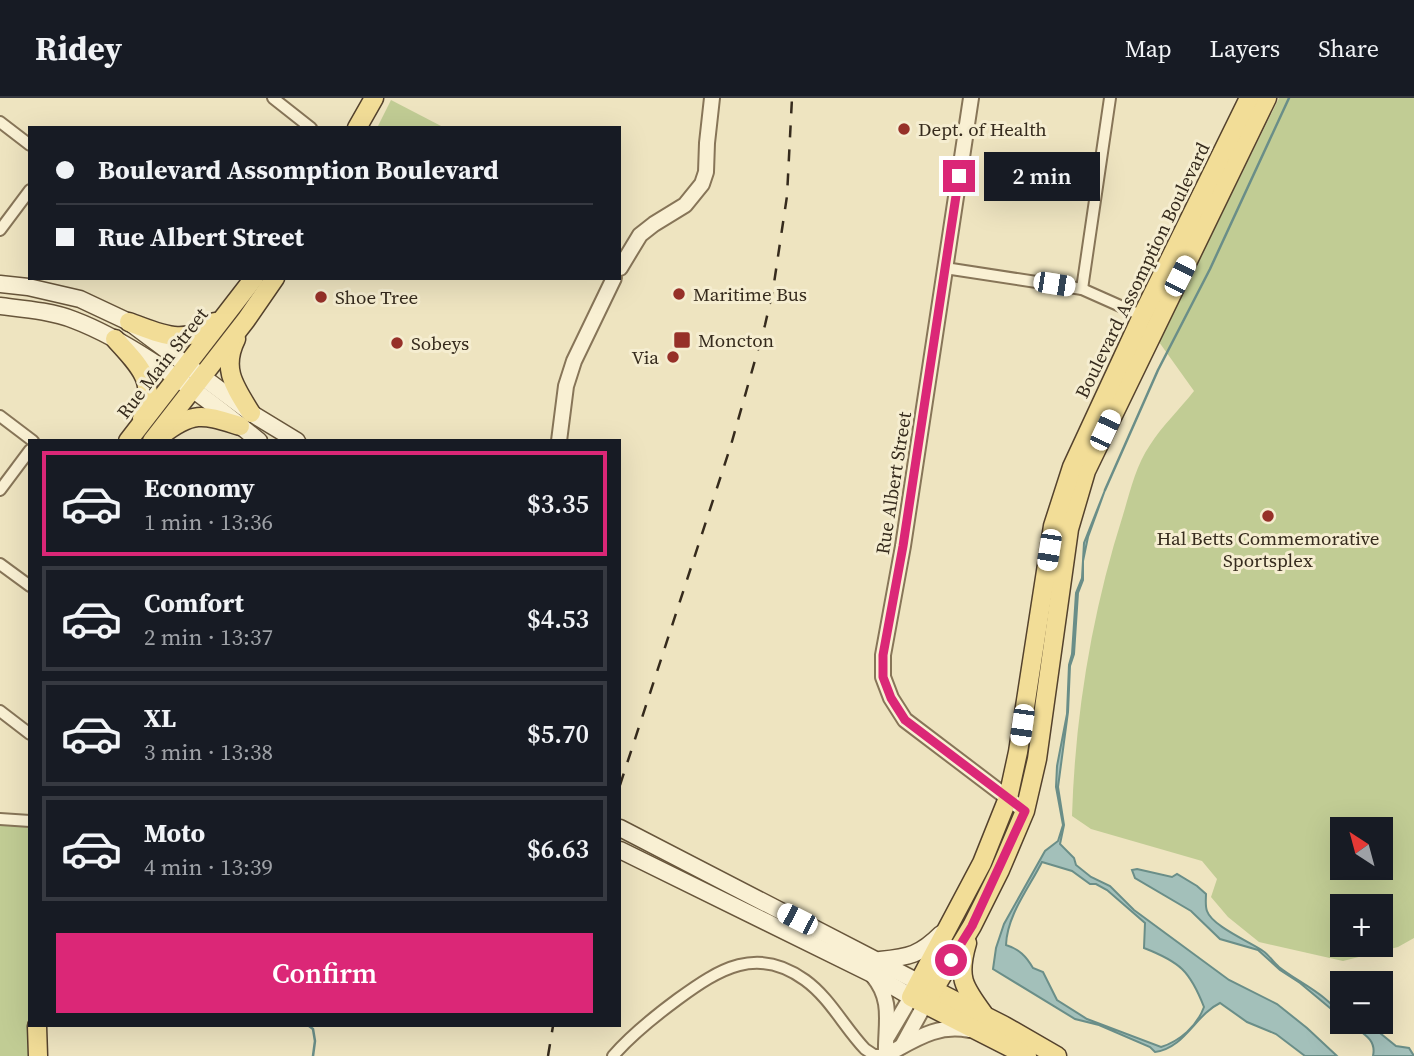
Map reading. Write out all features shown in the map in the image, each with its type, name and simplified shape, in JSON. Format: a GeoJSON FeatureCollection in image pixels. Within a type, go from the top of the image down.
{"type":"FeatureCollection","features":[{"type":"Feature","properties":{"kind":"main road"},"geometry":{"type":"LineString","coordinates":[[358,126],[374,98]]}},
{"type":"Feature","properties":{"kind":"main road","name":"Boulevard Assomption Boulevard"},"geometry":{"type":"LineString","coordinates":[[917,991],[972,926],[1025,811],[1037,759],[1069,529],[1086,471],[1149,319],[1249,98]]}},
{"type":"Feature","properties":{"kind":"main road","name":"Boulevard Assomption Boulevard"},"geometry":{"type":"LineString","coordinates":[[917,991],[982,863],[1008,798],[1018,752],[1053,526],[1072,467],[1267,98]]}},
{"type":"Feature","properties":{"kind":"main road","name":"Rue Main Street"},"geometry":{"type":"LineString","coordinates":[[239,315],[253,280]]}},
{"type":"Feature","properties":{"kind":"main road","name":"Rue Main Street"},"geometry":{"type":"LineString","coordinates":[[132,436],[189,377],[239,315],[273,280]]}},
{"type":"Feature","properties":{"kind":"main road"},"geometry":{"type":"LineString","coordinates":[[0,284],[29,287],[80,299],[165,335],[186,337],[201,333],[239,315]]}},
{"type":"Feature","properties":{"kind":"main road"},"geometry":{"type":"LineString","coordinates":[[0,306],[73,319],[189,377]]}},
{"type":"Feature","properties":{"kind":"main road"},"geometry":{"type":"LineString","coordinates":[[239,315],[228,368],[246,419],[258,439]]}},
{"type":"Feature","properties":{"kind":"main road"},"geometry":{"type":"LineString","coordinates":[[129,322],[189,377],[246,419],[292,439]]}},
{"type":"Feature","properties":{"kind":"main road"},"geometry":{"type":"LineString","coordinates":[[115,339],[139,367],[148,386],[148,403],[132,436]]}},
{"type":"Feature","properties":{"kind":"main road","name":"Rue Main Street"},"geometry":{"type":"LineString","coordinates":[[154,439],[189,377]]}},
{"type":"Feature","properties":{"kind":"main road"},"geometry":{"type":"LineString","coordinates":[[156,439],[177,424],[195,417],[206,415],[246,419]]}},
{"type":"Feature","properties":{"kind":"main road"},"geometry":{"type":"LineString","coordinates":[[621,829],[917,991],[981,1024],[1057,1056]]}},
{"type":"Feature","properties":{"kind":"main road"},"geometry":{"type":"LineString","coordinates":[[621,850],[876,967],[927,948],[950,924]]}},
{"type":"Feature","properties":{"kind":"main road"},"geometry":{"type":"LineString","coordinates":[[972,926],[963,956],[962,981],[981,1024],[1027,1056]]}},
{"type":"Feature","properties":{"kind":"main road"},"geometry":{"type":"LineString","coordinates":[[37,1027],[38,1056]]}},
{"type":"Feature","properties":{"kind":"street"},"geometry":{"type":"LineString","coordinates":[[272,98],[308,126]]}},
{"type":"Feature","properties":{"kind":"street"},"geometry":{"type":"LineString","coordinates":[[621,266],[640,235],[685,205],[702,184],[706,172],[712,98]]}},
{"type":"Feature","properties":{"kind":"street","name":"Rue Albert Street"},"geometry":{"type":"LineString","coordinates":[[971,98],[903,546],[883,655],[883,677],[891,698],[905,720],[1025,811]]}},
{"type":"Feature","properties":{"kind":"street"},"geometry":{"type":"LineString","coordinates":[[1082,289],[1110,98]]}},
{"type":"Feature","properties":{"kind":"street"},"geometry":{"type":"LineString","coordinates":[[0,122],[28,143]]}},
{"type":"Feature","properties":{"kind":"street"},"geometry":{"type":"LineString","coordinates":[[0,230],[28,193]]}},
{"type":"Feature","properties":{"kind":"street"},"geometry":{"type":"LineString","coordinates":[[945,268],[1082,289],[1149,319]]}},
{"type":"Feature","properties":{"kind":"street"},"geometry":{"type":"LineString","coordinates":[[559,439],[566,386],[574,361],[613,280]]}},
{"type":"Feature","properties":{"kind":"street"},"geometry":{"type":"LineString","coordinates":[[0,416],[30,439]]}},
{"type":"Feature","properties":{"kind":"street"},"geometry":{"type":"LineString","coordinates":[[0,490],[28,453]]}},
{"type":"Feature","properties":{"kind":"street"},"geometry":{"type":"LineString","coordinates":[[0,564],[28,585]]}},
{"type":"Feature","properties":{"kind":"street"},"geometry":{"type":"LineString","coordinates":[[0,712],[28,733]]}},
{"type":"Feature","properties":{"kind":"street"},"geometry":{"type":"LineString","coordinates":[[0,819],[28,821]]}},
{"type":"Feature","properties":{"kind":"street"},"geometry":{"type":"LineString","coordinates":[[613,1056],[644,1025],[703,981],[719,971],[747,962],[775,965],[804,979],[819,992],[865,1049],[874,1055],[886,1048],[901,1047],[919,1037],[943,1029],[981,1024]]}},
{"type":"Feature","properties":{"kind":"street"},"geometry":{"type":"LineString","coordinates":[[876,967],[888,1006],[886,1048]]}},
{"type":"Feature","properties":{"kind":"street","name":"Boulevard Assomption Boulevard"},"geometry":{"type":"LineString","coordinates":[[901,1047],[917,991]]}},
{"type":"Feature","properties":{"kind":"street","name":"Boulevard Assomption Boulevard"},"geometry":{"type":"LineString","coordinates":[[886,1048],[917,991]]}},
{"type":"Feature","properties":{"kind":"green space","name":"Hal Betts Commemorative Sportsplex"},"geometry":{"type":"Polygon","coordinates":[[[1279,98],[1414,98],[1414,938],[1398,947],[1393,948],[1393,894],[1330,894],[1330,957],[1359,957],[1343,961],[1259,942],[1228,917],[1211,897],[1217,879],[1202,861],[1091,829],[1072,816],[1081,702],[1094,626],[1112,552],[1134,479],[1145,453],[1194,391],[1159,342],[1279,98]]]}},
{"type":"Feature","properties":{"kind":"green space"},"geometry":{"type":"Polygon","coordinates":[[[391,100],[441,126],[378,126],[391,100]]]}},
{"type":"Feature","properties":{"kind":"green space"},"geometry":{"type":"Polygon","coordinates":[[[0,819],[28,821],[28,1027],[30,1027],[38,1056],[0,1056],[0,819]]]}},
{"type":"Feature","properties":{"kind":"water"},"geometry":{"type":"Polygon","coordinates":[[[1105,490],[1088,537],[1083,561],[1083,580],[1078,593],[1074,654],[1070,666],[1068,712],[1058,787],[1064,825],[1060,844],[1074,858],[1076,865],[1091,877],[1110,886],[1134,910],[1229,980],[1277,1004],[1337,1056],[1305,1056],[1276,1034],[1247,1022],[1220,1003],[1211,1008],[1182,1038],[1155,1052],[1150,1047],[1099,1025],[1075,1019],[993,969],[1004,924],[1045,851],[1058,841],[1063,825],[1056,787],[1057,766],[1067,714],[1069,665],[1076,593],[1082,578],[1084,543],[1105,490]],[[1042,862],[1014,912],[1006,945],[1022,954],[1033,968],[1043,972],[1057,1000],[1087,1019],[1161,1047],[1175,1041],[1187,1032],[1204,1007],[1194,985],[1175,963],[1144,948],[1145,923],[1107,890],[1090,884],[1072,871],[1042,862]]]}},
{"type":"Feature","properties":{"kind":"water"},"geometry":{"type":"Polygon","coordinates":[[[1132,870],[1172,877],[1177,874],[1197,886],[1206,894],[1210,917],[1265,953],[1279,967],[1329,1003],[1330,1008],[1280,970],[1258,950],[1220,939],[1191,911],[1135,878],[1132,870]]]}},
{"type":"Feature","properties":{"kind":"water"},"geometry":{"type":"Polygon","coordinates":[[[1364,1034],[1381,1034],[1396,1046],[1409,1048],[1414,1056],[1373,1056],[1370,1040],[1364,1034]]]}},
{"type":"Feature","properties":{"kind":"waterway"},"geometry":{"type":"LineString","coordinates":[[1105,490],[1158,370],[1210,269],[1289,98]]}},
{"type":"Feature","properties":{"kind":"waterway"},"geometry":{"type":"LineString","coordinates":[[310,1027],[315,1041],[313,1056]]}},
{"type":"Feature","properties":{"kind":"railway"},"geometry":{"type":"LineString","coordinates":[[621,782],[731,445],[765,325],[787,196],[792,98]]}},
{"type":"Feature","properties":{"kind":"railway"},"geometry":{"type":"LineString","coordinates":[[548,1056],[553,1027]]}},
{"type":"Feature","properties":{"kind":"place","name":"Dept. of Health"},"geometry":{"type":"Point","coordinates":[904,129]}},
{"type":"Feature","properties":{"kind":"place","name":"Maritime Bus"},"geometry":{"type":"Point","coordinates":[679,294]}},
{"type":"Feature","properties":{"kind":"place","name":"Shoe Tree"},"geometry":{"type":"Point","coordinates":[321,297]}},
{"type":"Feature","properties":{"kind":"place","name":"Moncton"},"geometry":{"type":"Point","coordinates":[682,340]}},
{"type":"Feature","properties":{"kind":"place","name":"Sobeys"},"geometry":{"type":"Point","coordinates":[397,343]}},
{"type":"Feature","properties":{"kind":"place","name":"Via"},"geometry":{"type":"Point","coordinates":[673,357]}},
{"type":"Feature","properties":{"kind":"place","name":"Hal Betts Commemorative Sportsplex"},"geometry":{"type":"Point","coordinates":[1268,516]}},
{"type":"Feature","properties":{"kind":"route"},"geometry":{"type":"LineString","coordinates":[[951,960],[972,926],[1000,870],[1025,811],[905,720],[891,698],[883,677],[883,655],[903,546],[959,176]]}}]}
